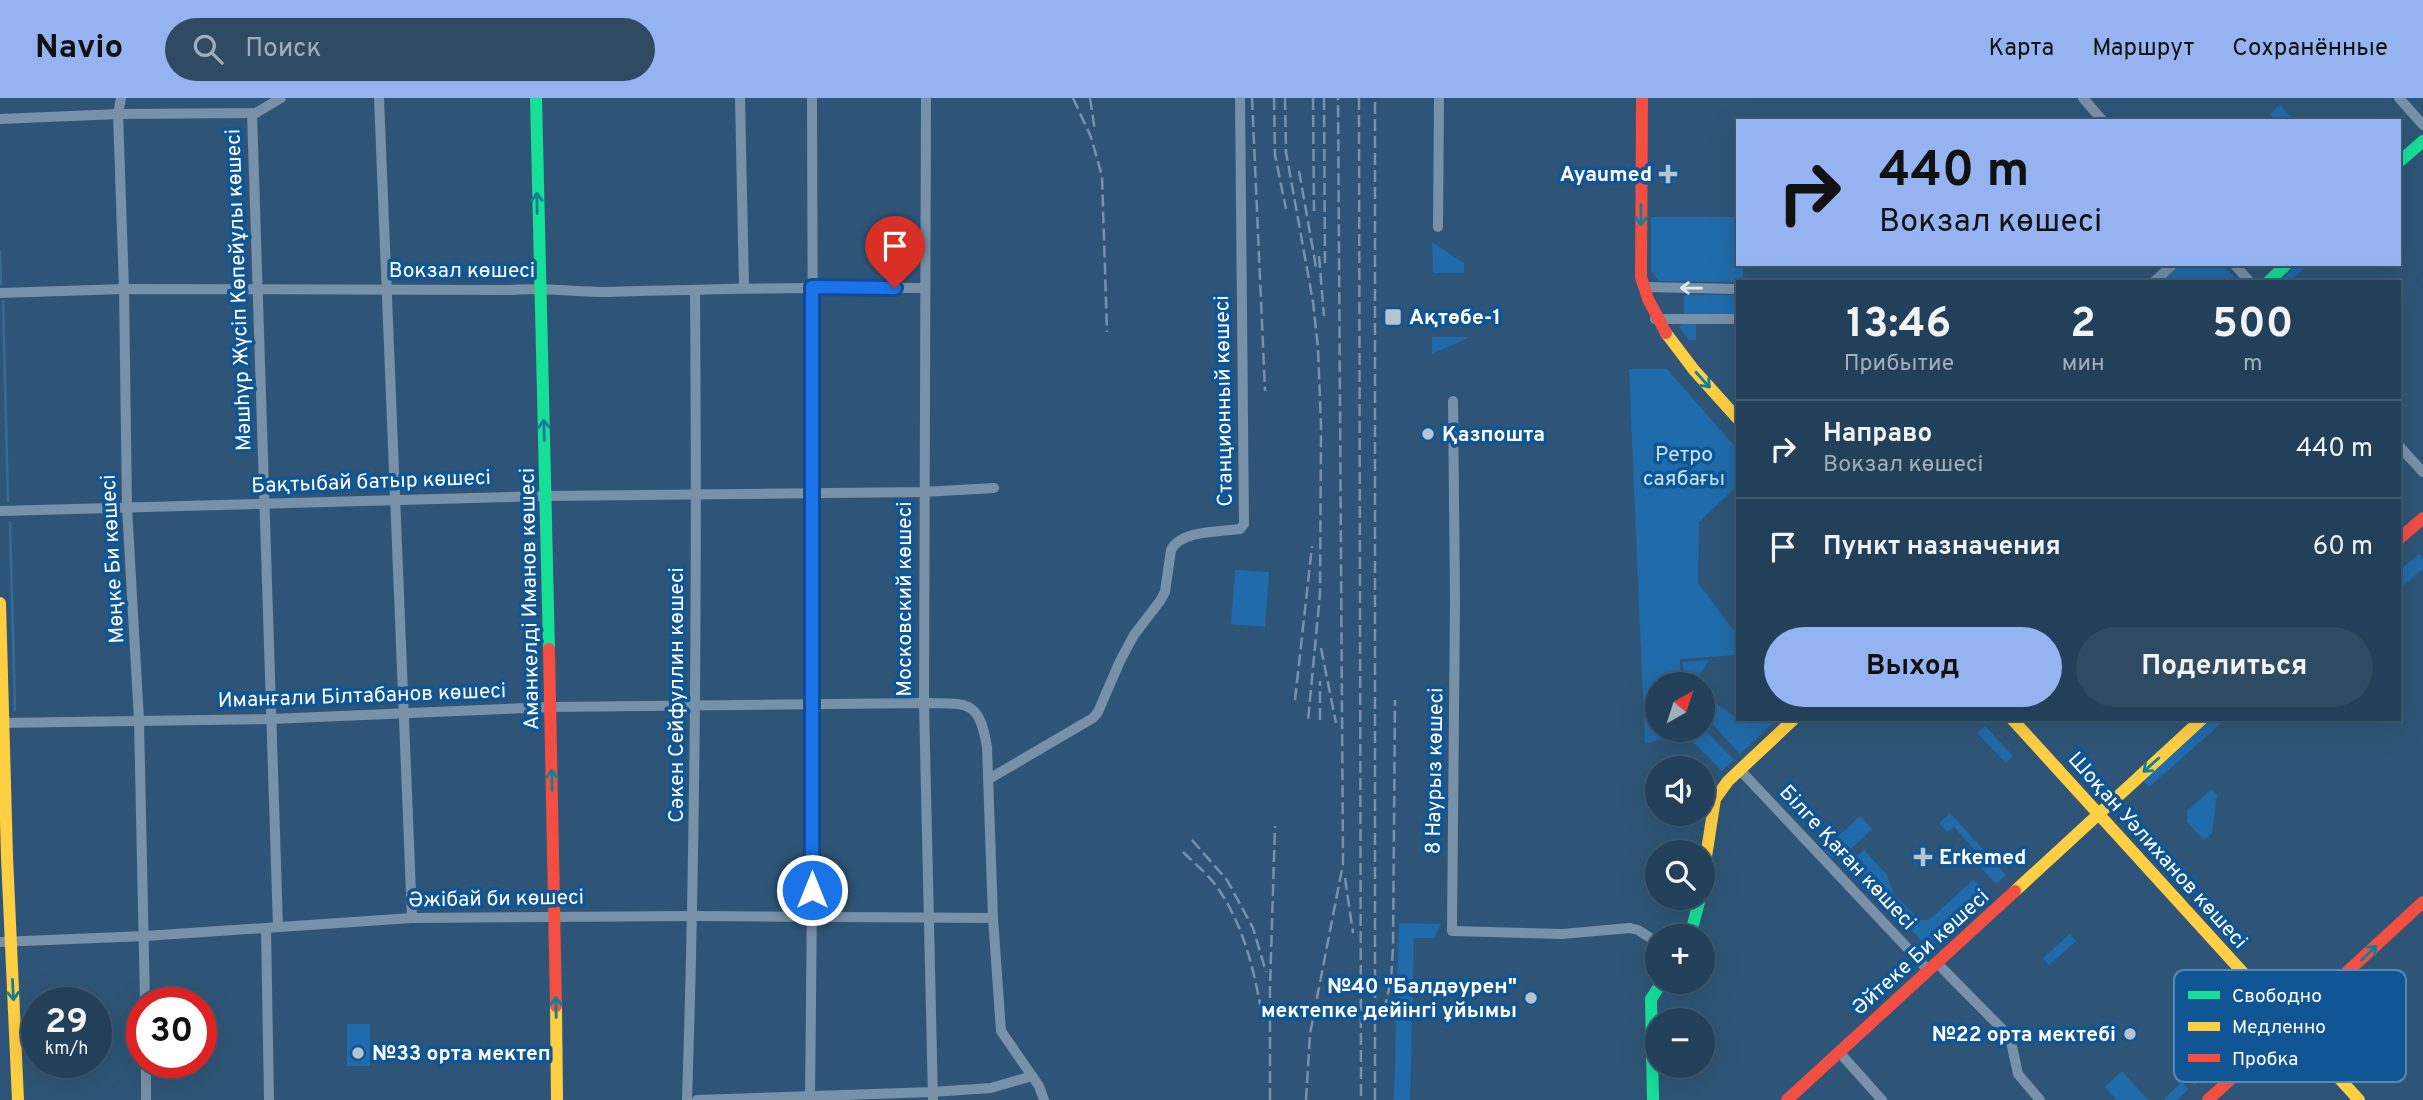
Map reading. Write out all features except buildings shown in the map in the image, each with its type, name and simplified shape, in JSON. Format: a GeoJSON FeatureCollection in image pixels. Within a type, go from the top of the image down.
{"type":"FeatureCollection","features":[{"type":"Feature","properties":{"kind":"street","name":"Мөңке Би көшесі"},"geometry":{"type":"LineString","coordinates":[[121,98],[118,114],[127,508],[139,720],[145,987]]}},
{"type":"Feature","properties":{"kind":"street"},"geometry":{"type":"LineString","coordinates":[[0,120],[118,114],[256,113],[281,98]]}},
{"type":"Feature","properties":{"kind":"street"},"geometry":{"type":"LineString","coordinates":[[380,98],[412,918]]}},
{"type":"Feature","properties":{"kind":"street","name":"Аманкелді Иманов көшесі"},"geometry":{"type":"LineString","coordinates":[[536,98],[555,916],[556,1100]]}},
{"type":"Feature","properties":{"kind":"street"},"geometry":{"type":"LineString","coordinates":[[740,98],[744,288]]}},
{"type":"Feature","properties":{"kind":"street"},"geometry":{"type":"LineString","coordinates":[[810,1098],[814,704],[812,98]]}},
{"type":"Feature","properties":{"kind":"street","name":"Московский көшесі"},"geometry":{"type":"LineString","coordinates":[[926,98],[923,288],[924,703],[932,1096]]}},
{"type":"Feature","properties":{"kind":"street","name":"Станционный көшесі"},"geometry":{"type":"LineString","coordinates":[[989,779],[1093,718],[1098,712],[1134,635],[1165,592],[1173,545],[1185,537],[1240,528],[1244,524],[1240,98]]}},
{"type":"Feature","properties":{"kind":"street"},"geometry":{"type":"LineString","coordinates":[[1438,98],[1438,227]]}},
{"type":"Feature","properties":{"kind":"street"},"geometry":{"type":"LineString","coordinates":[[1642,98],[1641,268],[1644,287],[1656,319],[1674,347],[1736,417]]}},
{"type":"Feature","properties":{"kind":"street"},"geometry":{"type":"LineString","coordinates":[[2083,98],[2102,119]]}},
{"type":"Feature","properties":{"kind":"street"},"geometry":{"type":"LineString","coordinates":[[2399,98],[2423,125]]}},
{"type":"Feature","properties":{"kind":"street","name":"Мәшһүр Жүсіп Көпейұлы көшесі"},"geometry":{"type":"LineString","coordinates":[[251,113],[278,928]]}},
{"type":"Feature","properties":{"kind":"street"},"geometry":{"type":"LineString","coordinates":[[2401,160],[2423,141]]}},
{"type":"Feature","properties":{"kind":"street"},"geometry":{"type":"LineString","coordinates":[[2156,280],[2171,266]]}},
{"type":"Feature","properties":{"kind":"street"},"geometry":{"type":"LineString","coordinates":[[2236,266],[2248,280]]}},
{"type":"Feature","properties":{"kind":"street"},"geometry":{"type":"LineString","coordinates":[[2270,280],[2285,266]]}},
{"type":"Feature","properties":{"kind":"street","name":"Вокзал көшесі"},"geometry":{"type":"LineString","coordinates":[[0,293],[124,289],[539,288],[577,292],[812,287],[923,288]]}},
{"type":"Feature","properties":{"kind":"street"},"geometry":{"type":"LineString","coordinates":[[1644,287],[1736,289]]}},
{"type":"Feature","properties":{"kind":"street","name":"Сәкен Сейфуллин көшесі"},"geometry":{"type":"LineString","coordinates":[[687,1100],[697,705],[695,290]]}},
{"type":"Feature","properties":{"kind":"street"},"geometry":{"type":"LineString","coordinates":[[1656,319],[1736,319]]}},
{"type":"Feature","properties":{"kind":"street","name":"8 Наурыз көшесі"},"geometry":{"type":"LineString","coordinates":[[1453,401],[1455,601],[1452,931],[1562,934],[1630,928],[1645,934]]}},
{"type":"Feature","properties":{"kind":"street"},"geometry":{"type":"LineString","coordinates":[[2401,448],[2423,472]]}},
{"type":"Feature","properties":{"kind":"street","name":"Бақтыбай батыр көшесі"},"geometry":{"type":"LineString","coordinates":[[0,511],[546,496],[813,494],[994,488]]}},
{"type":"Feature","properties":{"kind":"street"},"geometry":{"type":"LineString","coordinates":[[2401,538],[2423,518]]}},
{"type":"Feature","properties":{"kind":"street"},"geometry":{"type":"LineString","coordinates":[[0,603],[5,942],[18,1100]]}},
{"type":"Feature","properties":{"kind":"street","name":"Иманғали Білтабанов көшесі"},"geometry":{"type":"LineString","coordinates":[[2,723],[271,719],[550,707],[924,703],[967,706],[976,712],[983,723],[989,779]]}},
{"type":"Feature","properties":{"kind":"street"},"geometry":{"type":"LineString","coordinates":[[1709,840],[1715,799],[1728,781],[1792,721]]}},
{"type":"Feature","properties":{"kind":"street","name":"Шоқан Уәлиханов көшесі"},"geometry":{"type":"LineString","coordinates":[[2014,721],[2241,970]]}},
{"type":"Feature","properties":{"kind":"street","name":"Әйтеке Би көшесі"},"geometry":{"type":"LineString","coordinates":[[1787,1100],[2200,721]]}},
{"type":"Feature","properties":{"kind":"street","name":"Білге Қаған көшесі"},"geometry":{"type":"LineString","coordinates":[[1740,770],[1933,967],[2010,1037],[2018,1074],[2040,1100]]}},
{"type":"Feature","properties":{"kind":"street"},"geometry":{"type":"LineString","coordinates":[[989,779],[993,918],[1001,1031],[1032,1076],[1044,1100]]}},
{"type":"Feature","properties":{"kind":"street"},"geometry":{"type":"LineString","coordinates":[[2351,970],[2423,902]]}},
{"type":"Feature","properties":{"kind":"street","name":"Әжібай би көшесі"},"geometry":{"type":"LineString","coordinates":[[5,942],[145,936],[412,918],[993,918]]}},
{"type":"Feature","properties":{"kind":"street"},"geometry":{"type":"LineString","coordinates":[[267,928],[269,1100]]}},
{"type":"Feature","properties":{"kind":"street"},"geometry":{"type":"LineString","coordinates":[[1653,1100],[1651,999],[1654,994]]}},
{"type":"Feature","properties":{"kind":"street"},"geometry":{"type":"LineString","coordinates":[[1839,1052],[1882,1100]]}},
{"type":"Feature","properties":{"kind":"street"},"geometry":{"type":"LineString","coordinates":[[697,1100],[932,1096],[991,1088],[1032,1076]]}},
{"type":"Feature","properties":{"kind":"street"},"geometry":{"type":"LineString","coordinates":[[146,1078],[146,1100]]}},
{"type":"Feature","properties":{"kind":"street"},"geometry":{"type":"LineString","coordinates":[[2208,1100],[2228,1082]]}},
{"type":"Feature","properties":{"kind":"street","name":"Шоқан Уәлиханов көшесі"},"geometry":{"type":"LineString","coordinates":[[2342,1082],[2359,1100]]}},
{"type":"Feature","properties":{"kind":"green space"},"geometry":{"type":"Polygon","coordinates":[[[2280,105],[2293,119],[2275,119],[2270,114],[2280,105]]]}},
{"type":"Feature","properties":{"kind":"green space"},"geometry":{"type":"Polygon","coordinates":[[[1651,217],[1736,217],[1736,266],[1743,266],[1743,280],[1658,281],[1651,271],[1651,217]]]}},
{"type":"Feature","properties":{"kind":"green space"},"geometry":{"type":"Polygon","coordinates":[[[1432,242],[1464,263],[1464,273],[1433,273],[1432,242]]]}},
{"type":"Feature","properties":{"kind":"green space"},"geometry":{"type":"Polygon","coordinates":[[[2178,266],[2225,266],[2236,280],[2163,280],[2178,266]]]}},
{"type":"Feature","properties":{"kind":"green space"},"geometry":{"type":"Polygon","coordinates":[[[2295,266],[2307,266],[2291,280],[2281,280],[2295,266]]]}},
{"type":"Feature","properties":{"kind":"green space"},"geometry":{"type":"Polygon","coordinates":[[[1684,295],[1736,295],[1736,314],[1684,314],[1684,295]]]}},
{"type":"Feature","properties":{"kind":"green space"},"geometry":{"type":"Polygon","coordinates":[[[1683,322],[1696,322],[1696,340],[1689,340],[1679,327],[1683,322]]]}},
{"type":"Feature","properties":{"kind":"green space"},"geometry":{"type":"Polygon","coordinates":[[[1432,337],[1470,337],[1432,354],[1432,337]]]}},
{"type":"Feature","properties":{"kind":"green space","name":"Ретро саябағы"},"geometry":{"type":"Polygon","coordinates":[[[1629,369],[1667,369],[1736,448],[1736,488],[1699,522],[1698,583],[1736,633],[1736,655],[1680,659],[1680,672],[1645,672],[1645,742],[1652,742],[1645,744],[1629,369]]]}},
{"type":"Feature","properties":{"kind":"green space"},"geometry":{"type":"Polygon","coordinates":[[[2419,554],[2423,559],[2423,569],[2401,587],[2401,569],[2419,554]]]}},
{"type":"Feature","properties":{"kind":"green space"},"geometry":{"type":"Polygon","coordinates":[[[1235,570],[1269,572],[1265,627],[1231,624],[1235,570]]]}},
{"type":"Feature","properties":{"kind":"green space"},"geometry":{"type":"Polygon","coordinates":[[[1709,660],[1701,672],[1683,672],[1683,662],[1709,660]]]}},
{"type":"Feature","properties":{"kind":"green space"},"geometry":{"type":"Polygon","coordinates":[[[1715,703],[1736,718],[1736,721],[1775,721],[1740,754],[1715,727],[1715,703]]]}},
{"type":"Feature","properties":{"kind":"green space"},"geometry":{"type":"Polygon","coordinates":[[[2210,721],[2224,721],[2149,787],[2143,780],[2210,721]]]}},
{"type":"Feature","properties":{"kind":"green space"},"geometry":{"type":"Polygon","coordinates":[[[1985,726],[2013,756],[2006,763],[1977,733],[1985,726]]]}},
{"type":"Feature","properties":{"kind":"green space"},"geometry":{"type":"Polygon","coordinates":[[[1715,740],[1734,760],[1722,771],[1715,764],[1715,756],[1707,756],[1693,742],[1715,740]]]}},
{"type":"Feature","properties":{"kind":"green space"},"geometry":{"type":"Polygon","coordinates":[[[2212,789],[2217,795],[2212,833],[2204,840],[2187,822],[2187,811],[2212,789]]]}},
{"type":"Feature","properties":{"kind":"green space"},"geometry":{"type":"Polygon","coordinates":[[[1950,813],[2006,875],[1996,884],[1975,861],[1980,856],[1954,827],[1947,832],[1939,823],[1950,813]]]}},
{"type":"Feature","properties":{"kind":"green space"},"geometry":{"type":"Polygon","coordinates":[[[1860,816],[1872,829],[1841,858],[1832,857],[1824,850],[1860,816]]]}},
{"type":"Feature","properties":{"kind":"green space"},"geometry":{"type":"Polygon","coordinates":[[[1864,850],[1887,875],[1894,895],[1920,920],[1929,920],[1973,880],[1987,895],[1929,949],[1850,863],[1864,850]]]}},
{"type":"Feature","properties":{"kind":"green space"},"geometry":{"type":"Polygon","coordinates":[[[1399,923],[1441,924],[1434,938],[1414,938],[1410,1100],[1394,1100],[1399,923]]]}},
{"type":"Feature","properties":{"kind":"green space"},"geometry":{"type":"Polygon","coordinates":[[[2070,934],[2076,941],[2049,965],[2043,958],[2070,934]]]}},
{"type":"Feature","properties":{"kind":"green space"},"geometry":{"type":"Polygon","coordinates":[[[347,1024],[370,1024],[370,1066],[347,1066],[347,1024]]]}},
{"type":"Feature","properties":{"kind":"green space"},"geometry":{"type":"Polygon","coordinates":[[[2122,1071],[2148,1100],[2117,1100],[2105,1087],[2122,1071]]]}},
{"type":"Feature","properties":{"kind":"green space"},"geometry":{"type":"Polygon","coordinates":[[[2182,1082],[2189,1089],[2177,1100],[2164,1099],[2182,1082]]]}},
{"type":"Feature","properties":{"kind":"waterway"},"geometry":{"type":"LineString","coordinates":[[0,252],[1,284]]}},
{"type":"Feature","properties":{"kind":"waterway"},"geometry":{"type":"LineString","coordinates":[[3,301],[8,501]]}},
{"type":"Feature","properties":{"kind":"waterway"},"geometry":{"type":"LineString","coordinates":[[10,522],[15,710]]}},
{"type":"Feature","properties":{"kind":"railway"},"geometry":{"type":"LineString","coordinates":[[1073,98],[1091,137],[1102,176],[1107,332]]}},
{"type":"Feature","properties":{"kind":"railway"},"geometry":{"type":"LineString","coordinates":[[1090,98],[1095,131]]}},
{"type":"Feature","properties":{"kind":"railway"},"geometry":{"type":"LineString","coordinates":[[1252,98],[1265,391]]}},
{"type":"Feature","properties":{"kind":"railway"},"geometry":{"type":"LineString","coordinates":[[1274,98],[1275,155],[1286,209]]}},
{"type":"Feature","properties":{"kind":"railway"},"geometry":{"type":"LineString","coordinates":[[1285,98],[1286,152],[1313,302],[1321,426],[1320,594],[1308,720]]}},
{"type":"Feature","properties":{"kind":"railway"},"geometry":{"type":"LineString","coordinates":[[1313,98],[1314,211]]}},
{"type":"Feature","properties":{"kind":"railway"},"geometry":{"type":"LineString","coordinates":[[1324,98],[1325,266]]}},
{"type":"Feature","properties":{"kind":"railway"},"geometry":{"type":"LineString","coordinates":[[1306,1100],[1310,1034],[1343,864],[1338,98]]}},
{"type":"Feature","properties":{"kind":"railway"},"geometry":{"type":"LineString","coordinates":[[1359,98],[1361,1100]]}},
{"type":"Feature","properties":{"kind":"railway"},"geometry":{"type":"LineString","coordinates":[[1375,98],[1375,1100]]}},
{"type":"Feature","properties":{"kind":"railway"},"geometry":{"type":"LineString","coordinates":[[1299,171],[1316,267]]}},
{"type":"Feature","properties":{"kind":"railway"},"geometry":{"type":"LineString","coordinates":[[1319,256],[1324,316]]}},
{"type":"Feature","properties":{"kind":"railway"},"geometry":{"type":"LineString","coordinates":[[1295,700],[1312,546]]}},
{"type":"Feature","properties":{"kind":"railway"},"geometry":{"type":"LineString","coordinates":[[1321,648],[1336,723]]}},
{"type":"Feature","properties":{"kind":"railway"},"geometry":{"type":"LineString","coordinates":[[1320,681],[1320,720]]}},
{"type":"Feature","properties":{"kind":"railway"},"geometry":{"type":"LineString","coordinates":[[1384,1011],[1391,980],[1393,948],[1395,700]]}},
{"type":"Feature","properties":{"kind":"railway"},"geometry":{"type":"LineString","coordinates":[[1270,1100],[1275,826]]}},
{"type":"Feature","properties":{"kind":"railway"},"geometry":{"type":"LineString","coordinates":[[1192,840],[1227,880],[1253,928],[1266,972]]}},
{"type":"Feature","properties":{"kind":"railway"},"geometry":{"type":"LineString","coordinates":[[1183,852],[1213,882],[1235,918],[1252,968],[1263,1021]]}},
{"type":"Feature","properties":{"kind":"railway"},"geometry":{"type":"LineString","coordinates":[[1345,878],[1353,933]]}},
{"type":"Feature","properties":{"kind":"traffic: fast"},"geometry":{"type":"LineString","coordinates":[[536,98],[549,649]]}},
{"type":"Feature","properties":{"kind":"traffic: fast"},"geometry":{"type":"LineString","coordinates":[[2401,160],[2423,141]]}},
{"type":"Feature","properties":{"kind":"traffic: fast"},"geometry":{"type":"LineString","coordinates":[[2270,280],[2285,266]]}},
{"type":"Feature","properties":{"kind":"traffic: fast"},"geometry":{"type":"LineString","coordinates":[[1693,924],[1697,910]]}},
{"type":"Feature","properties":{"kind":"traffic: fast"},"geometry":{"type":"LineString","coordinates":[[1653,1100],[1651,999],[1654,994]]}},
{"type":"Feature","properties":{"kind":"traffic: slow"},"geometry":{"type":"LineString","coordinates":[[1666,333],[1694,370],[1736,417]]}},
{"type":"Feature","properties":{"kind":"traffic: slow"},"geometry":{"type":"LineString","coordinates":[[0,603],[7,857],[18,1100]]}},
{"type":"Feature","properties":{"kind":"traffic: slow"},"geometry":{"type":"LineString","coordinates":[[1709,840],[1715,799],[1728,781],[1792,721]]}},
{"type":"Feature","properties":{"kind":"traffic: slow"},"geometry":{"type":"LineString","coordinates":[[2014,721],[2241,970]]}},
{"type":"Feature","properties":{"kind":"traffic: slow"},"geometry":{"type":"LineString","coordinates":[[2015,891],[2200,721]]}},
{"type":"Feature","properties":{"kind":"traffic: slow"},"geometry":{"type":"LineString","coordinates":[[556,1006],[557,1100]]}},
{"type":"Feature","properties":{"kind":"traffic: slow"},"geometry":{"type":"LineString","coordinates":[[2343,1082],[2359,1100]]}},
{"type":"Feature","properties":{"kind":"traffic: jam"},"geometry":{"type":"LineString","coordinates":[[1642,98],[1641,277],[1648,299],[1666,333]]}},
{"type":"Feature","properties":{"kind":"traffic: jam"},"geometry":{"type":"LineString","coordinates":[[2401,537],[2423,518]]}},
{"type":"Feature","properties":{"kind":"traffic: jam"},"geometry":{"type":"LineString","coordinates":[[549,649],[556,1006]]}},
{"type":"Feature","properties":{"kind":"traffic: jam"},"geometry":{"type":"LineString","coordinates":[[1787,1100],[2015,891]]}},
{"type":"Feature","properties":{"kind":"traffic: jam"},"geometry":{"type":"LineString","coordinates":[[2349,970],[2423,902]]}},
{"type":"Feature","properties":{"kind":"traffic: jam"},"geometry":{"type":"LineString","coordinates":[[2208,1100],[2228,1082]]}},
{"type":"Feature","properties":{"kind":"place","name":"Ayaumed"},"geometry":{"type":"Point","coordinates":[1668,174]}},
{"type":"Feature","properties":{"kind":"place","name":"Ақтөбе-1"},"geometry":{"type":"Point","coordinates":[1393,317]}},
{"type":"Feature","properties":{"kind":"place","name":"Қазпошта"},"geometry":{"type":"Point","coordinates":[1428,434]}},
{"type":"Feature","properties":{"kind":"place","name":"Erkemed"},"geometry":{"type":"Point","coordinates":[1923,857]}},
{"type":"Feature","properties":{"kind":"place","name":"№40 \"Балдәурен\" мектепке дейінгі ұйымы"},"geometry":{"type":"Point","coordinates":[1531,998]}},
{"type":"Feature","properties":{"kind":"place","name":"№22 орта мектебі"},"geometry":{"type":"Point","coordinates":[2130,1034]}},
{"type":"Feature","properties":{"kind":"place","name":"№33 орта мектеп"},"geometry":{"type":"Point","coordinates":[358,1053]}},
{"type":"Feature","properties":{"kind":"route"},"geometry":{"type":"LineString","coordinates":[[812,890],[812,287],[895,288]]}}]}
